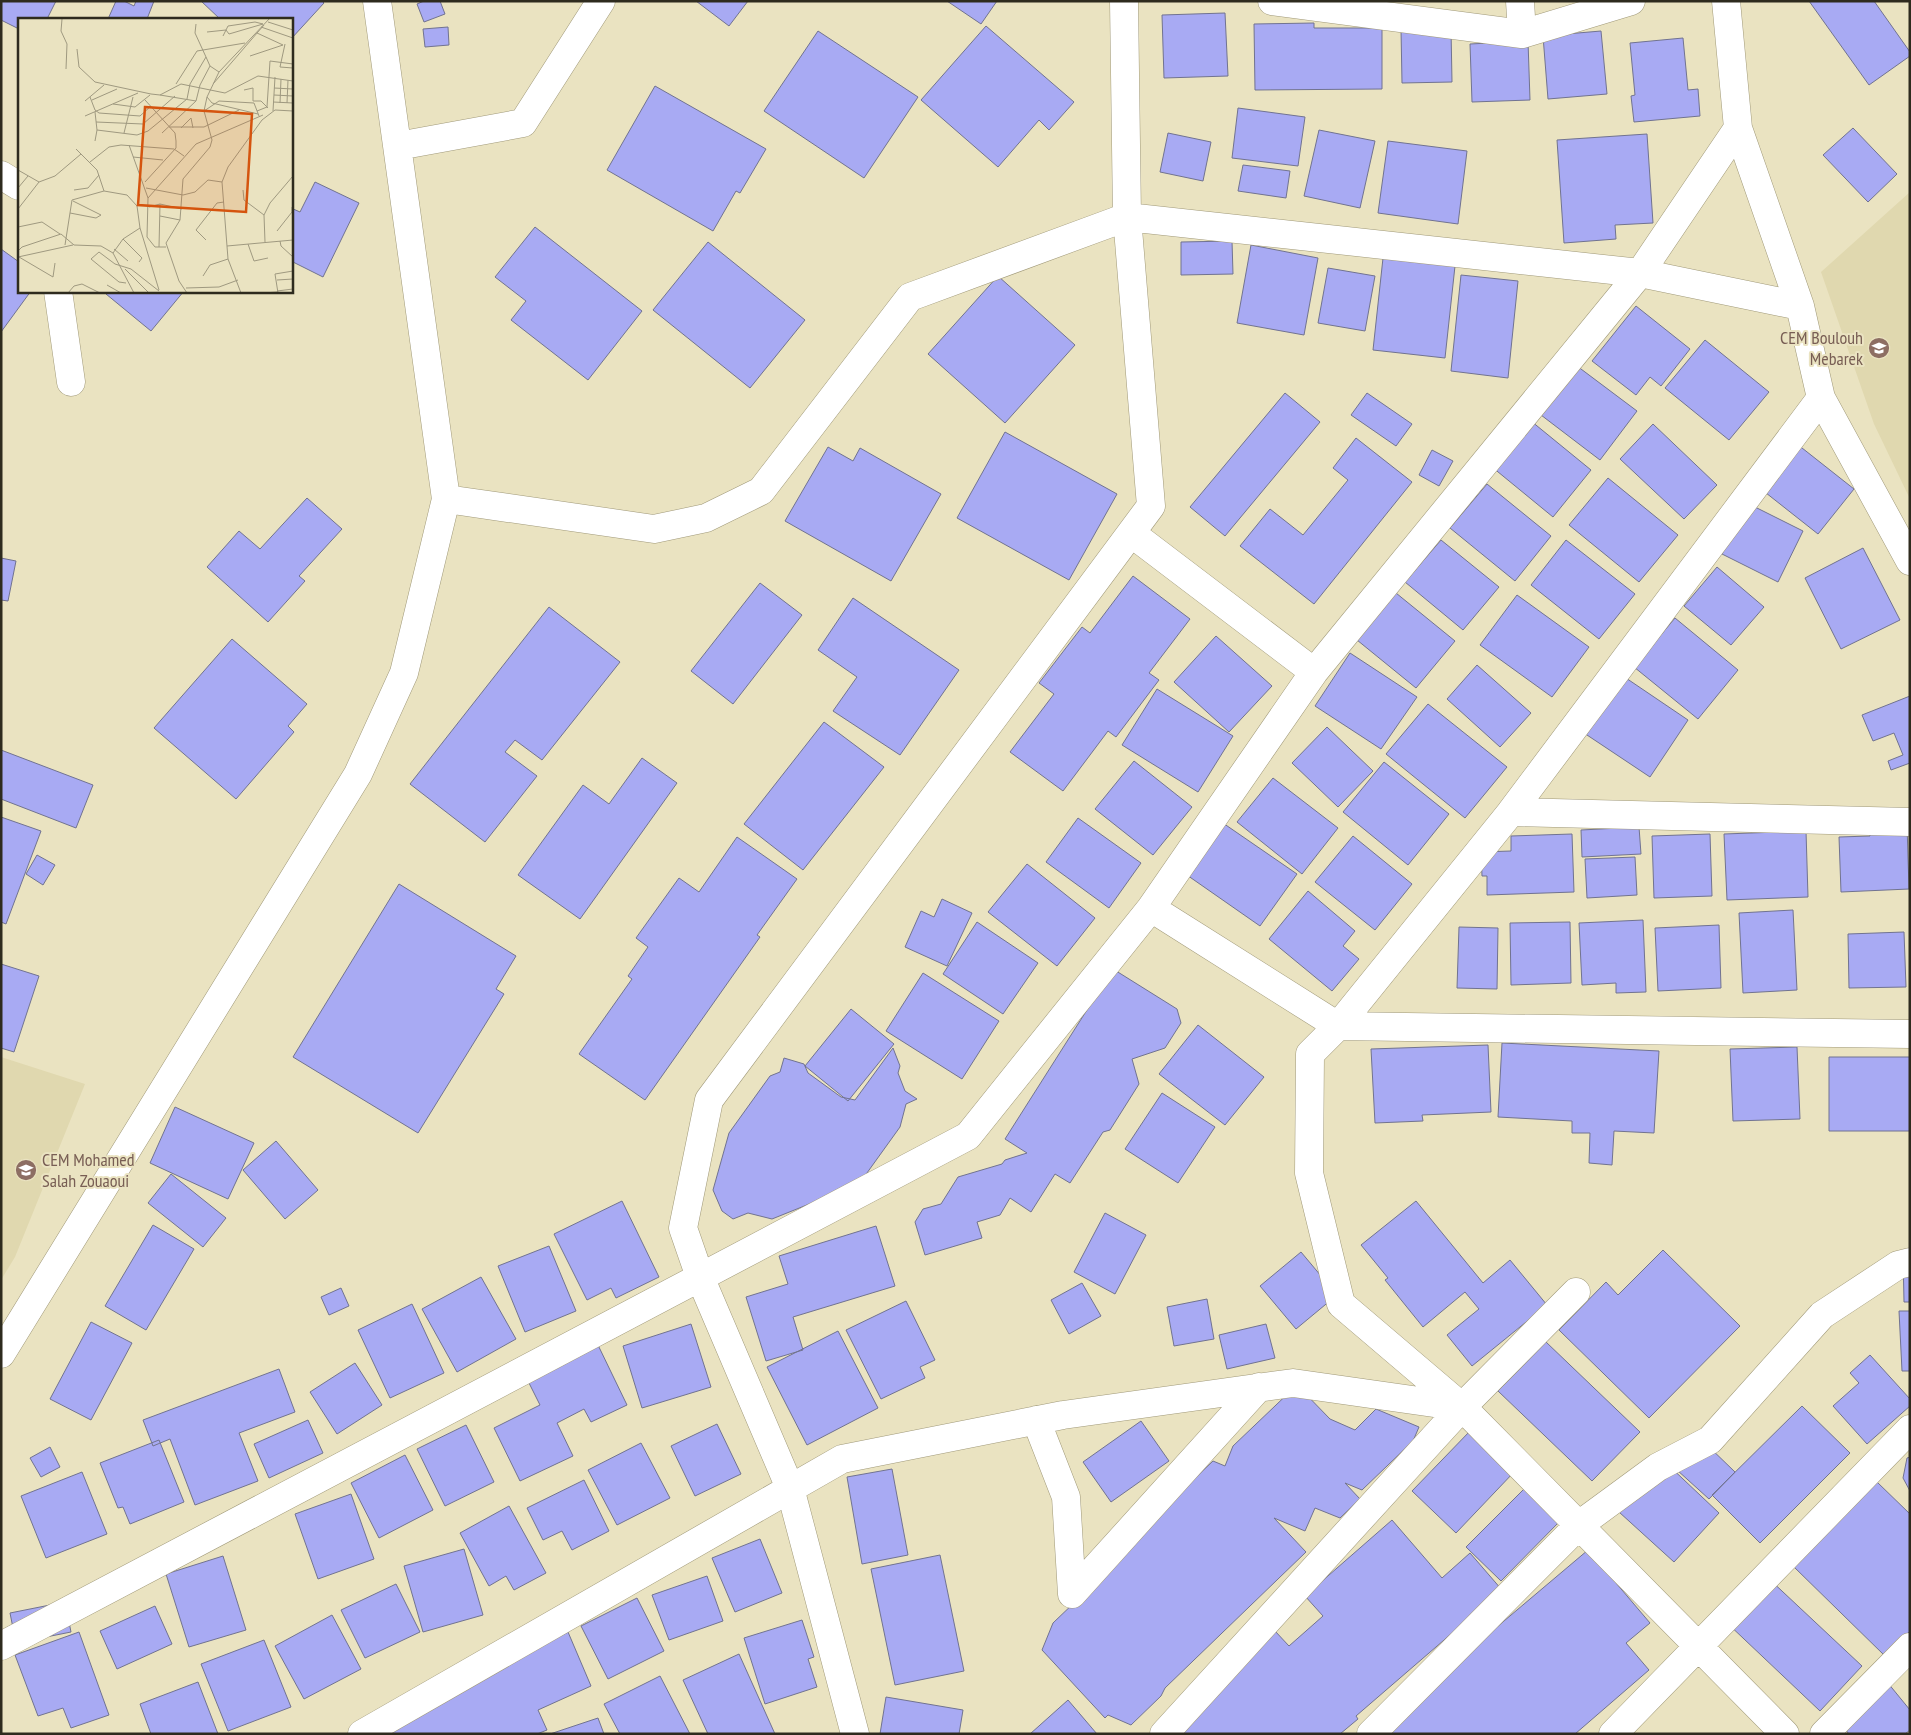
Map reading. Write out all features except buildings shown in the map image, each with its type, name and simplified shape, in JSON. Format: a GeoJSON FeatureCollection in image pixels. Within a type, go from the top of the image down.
{"type":"FeatureCollection","features":[{"type":"Feature","properties":{"kind":"street"},"geometry":{"type":"LineString","coordinates":[[1,1354],[358,774],[404,673],[446,499],[377,1]]}},
{"type":"Feature","properties":{"kind":"street"},"geometry":{"type":"LineString","coordinates":[[398,146],[523,124],[601,1]]}},
{"type":"Feature","properties":{"kind":"street"},"geometry":{"type":"LineString","coordinates":[[854,1733],[790,1488],[700,1277],[683,1228],[709,1100],[1151,506],[1127,217],[1124,1]]}},
{"type":"Feature","properties":{"kind":"street"},"geometry":{"type":"LineString","coordinates":[[1272,1],[1522,34],[1631,1]]}},
{"type":"Feature","properties":{"kind":"street"},"geometry":{"type":"LineString","coordinates":[[1520,1],[1522,34]]}},
{"type":"Feature","properties":{"kind":"street"},"geometry":{"type":"LineString","coordinates":[[1726,1],[1738,128],[1800,306],[1821,398],[1910,561]]}},
{"type":"Feature","properties":{"kind":"street"},"geometry":{"type":"LineString","coordinates":[[1,1646],[968,1136],[1152,908],[1314,672],[1640,273],[1738,128]]}},
{"type":"Feature","properties":{"kind":"street"},"geometry":{"type":"LineString","coordinates":[[1,175],[18,185]]}},
{"type":"Feature","properties":{"kind":"street"},"geometry":{"type":"LineString","coordinates":[[446,499],[654,529],[706,518],[760,491],[910,297],[1127,217],[1640,273],[1800,306]]}},
{"type":"Feature","properties":{"kind":"street"},"geometry":{"type":"LineString","coordinates":[[58,292],[71,382]]}},
{"type":"Feature","properties":{"kind":"street"},"geometry":{"type":"LineString","coordinates":[[1786,1734],[1462,1407],[1341,1304],[1309,1173],[1310,1054],[1338,1026],[1511,812],[1821,398]]}},
{"type":"Feature","properties":{"kind":"street"},"geometry":{"type":"LineString","coordinates":[[1131,533],[1314,672]]}},
{"type":"Feature","properties":{"kind":"street"},"geometry":{"type":"LineString","coordinates":[[1511,812],[1910,822]]}},
{"type":"Feature","properties":{"kind":"street"},"geometry":{"type":"LineString","coordinates":[[1152,908],[1338,1026],[1910,1034]]}},
{"type":"Feature","properties":{"kind":"street"},"geometry":{"type":"LineString","coordinates":[[1371,1734],[1579,1525],[1658,1466],[1710,1440],[1822,1315],[1898,1265],[1910,1262]]}},
{"type":"Feature","properties":{"kind":"street"},"geometry":{"type":"LineString","coordinates":[[1164,1734],[1462,1407],[1576,1292]]}},
{"type":"Feature","properties":{"kind":"street"},"geometry":{"type":"LineString","coordinates":[[362,1734],[842,1458],[1036,1420],[1293,1382],[1462,1407]]}},
{"type":"Feature","properties":{"kind":"street"},"geometry":{"type":"LineString","coordinates":[[1036,1420],[1066,1497],[1072,1594],[1259,1387]]}},
{"type":"Feature","properties":{"kind":"street"},"geometry":{"type":"LineString","coordinates":[[1613,1734],[1910,1429]]}},
{"type":"Feature","properties":{"kind":"street"},"geometry":{"type":"LineString","coordinates":[[1824,1734],[1910,1647]]}},
{"type":"Feature","properties":{"kind":"shaded area","name":"CEM Boulouh Mebarek"},"geometry":{"type":"Polygon","coordinates":[[[1910,192],[1910,499],[1874,424],[1821,272],[1910,192]]]}},
{"type":"Feature","properties":{"kind":"shaded area","name":"CEM Mohamed Salah Zouaoui"},"geometry":{"type":"Polygon","coordinates":[[[1,1057],[85,1084],[15,1257],[1,1280],[1,1057]]]}},
{"type":"Feature","properties":{"kind":"place","name":"CEM Boulouh Mebarek"},"geometry":{"type":"Point","coordinates":[1879,348]}},
{"type":"Feature","properties":{"kind":"place","name":"CEM Mohamed Salah Zouaoui"},"geometry":{"type":"Point","coordinates":[26,1170]}}]}
